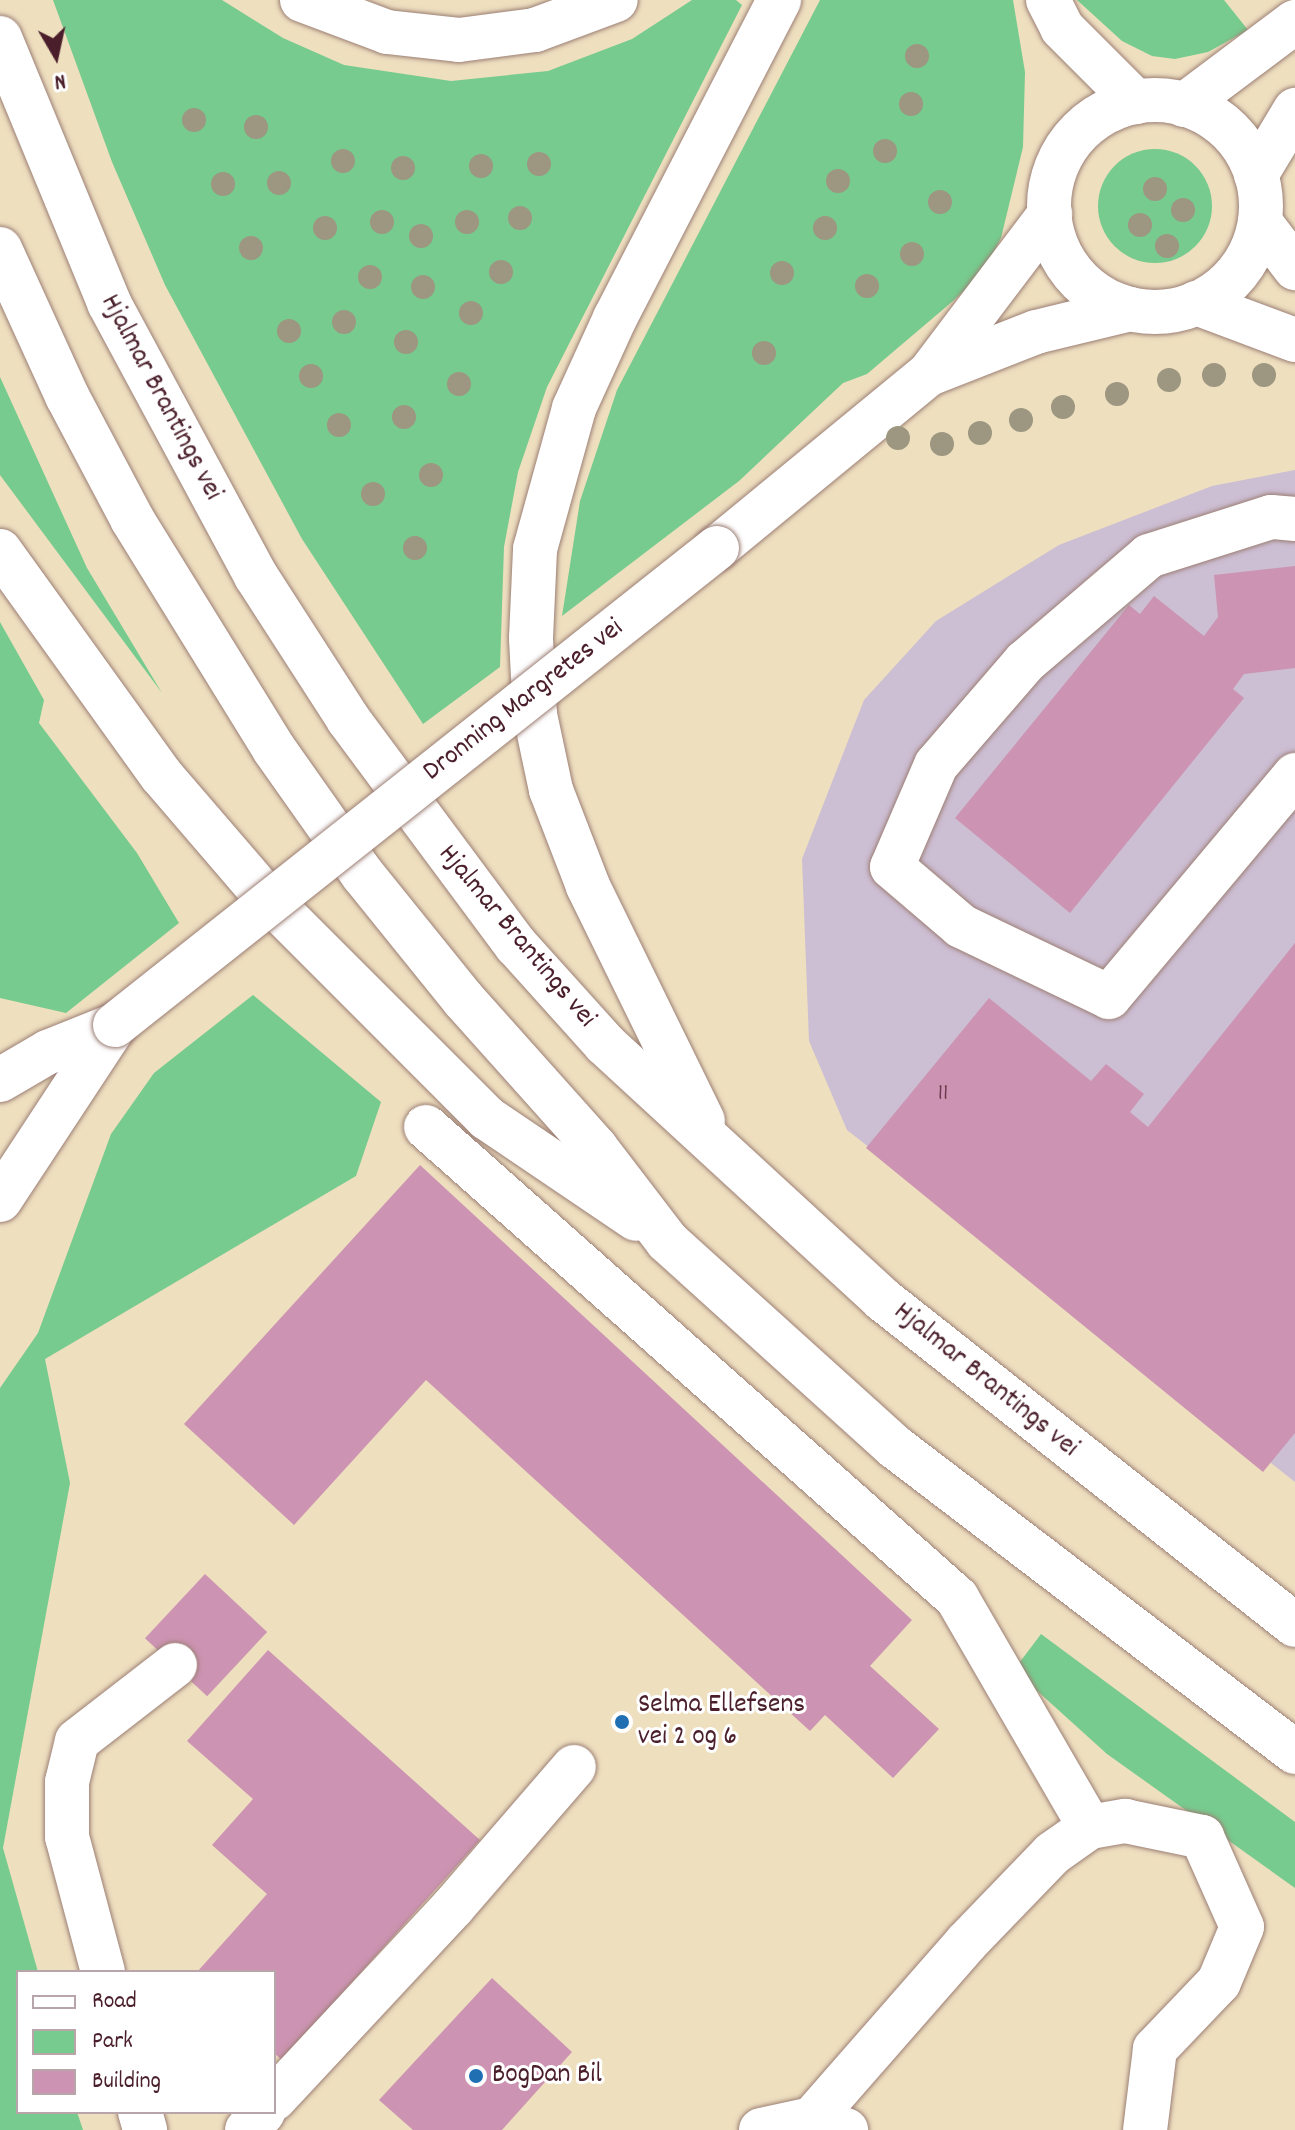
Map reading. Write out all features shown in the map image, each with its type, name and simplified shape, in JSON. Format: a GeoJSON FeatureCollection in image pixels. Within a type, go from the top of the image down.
{"type":"FeatureCollection","features":[{"type":"Feature","properties":{"kind":"main road"},"geometry":{"type":"LineString","coordinates":[[302,0],[387,32],[459,40],[535,30],[616,0]]}},
{"type":"Feature","properties":{"kind":"main road"},"geometry":{"type":"LineString","coordinates":[[714,1145],[588,886],[551,790],[535,715],[531,638],[535,549],[574,408],[615,318],[779,0]]}},
{"type":"Feature","properties":{"kind":"main road"},"geometry":{"type":"LineString","coordinates":[[1048,0],[1062,28],[1136,102]]}},
{"type":"Feature","properties":{"kind":"main road"},"geometry":{"type":"LineString","coordinates":[[1184,105],[1295,22]]}},
{"type":"Feature","properties":{"kind":"main road","name":"Hjalmar Brantings vei"},"geometry":{"type":"LineString","coordinates":[[0,38],[116,317],[200,478],[294,638],[429,832],[516,945],[605,1044],[882,1299],[1295,1625]]}},
{"type":"Feature","properties":{"kind":"main road","name":"Dronning Margretes vei"},"geometry":{"type":"LineString","coordinates":[[929,374],[1036,332],[1130,309],[1169,311],[1196,303],[1239,271],[1260,222],[1256,175],[1226,127],[1184,105],[1136,102],[1098,117],[1069,145],[1054,174],[1050,214],[1056,244],[1078,278],[1102,297],[1130,309]]}},
{"type":"Feature","properties":{"kind":"main road"},"geometry":{"type":"LineString","coordinates":[[1256,175],[1295,110]]}},
{"type":"Feature","properties":{"kind":"main road","name":"Dronning Margretes vei"},"geometry":{"type":"LineString","coordinates":[[0,1080],[48,1052],[115,1025],[717,548],[929,374],[1050,214]]}},
{"type":"Feature","properties":{"kind":"main road"},"geometry":{"type":"LineString","coordinates":[[1260,222],[1295,268]]}},
{"type":"Feature","properties":{"kind":"main road"},"geometry":{"type":"LineString","coordinates":[[0,249],[67,396],[132,519],[274,749],[363,875],[463,999],[596,1148],[667,1241]]}},
{"type":"Feature","properties":{"kind":"main road"},"geometry":{"type":"LineString","coordinates":[[1196,303],[1295,340]]}},
{"type":"Feature","properties":{"kind":"main road"},"geometry":{"type":"LineString","coordinates":[[1295,519],[1271,517],[1149,556],[1025,662],[936,765],[892,867],[961,926],[1109,997],[1295,775]]}},
{"type":"Feature","properties":{"kind":"main road"},"geometry":{"type":"LineString","coordinates":[[0,551],[161,775],[266,897],[487,1118],[667,1241],[895,1447],[1295,1752]]}},
{"type":"Feature","properties":{"kind":"main road","name":"Dronning Margretes vei"},"geometry":{"type":"LineString","coordinates":[[0,1200],[115,1025]]}},
{"type":"Feature","properties":{"kind":"main road"},"geometry":{"type":"LineString","coordinates":[[426,1127],[957,1598],[1090,1827]]}},
{"type":"Feature","properties":{"kind":"main road"},"geometry":{"type":"LineString","coordinates":[[102,1970],[67,1837],[67,1782],[77,1741],[175,1665]]}},
{"type":"Feature","properties":{"kind":"main road"},"geometry":{"type":"LineString","coordinates":[[276,2097],[453,1907],[574,1767]]}},
{"type":"Feature","properties":{"kind":"main road"},"geometry":{"type":"LineString","coordinates":[[761,2130],[829,2125],[966,1943],[1053,1853],[1090,1827],[1125,1821],[1202,1837],[1242,1927],[1219,1982],[1155,2049],[1145,2130]]}},
{"type":"Feature","properties":{"kind":"main road"},"geometry":{"type":"LineString","coordinates":[[247,2130],[261,2114]]}},
{"type":"Feature","properties":{"kind":"shaded area"},"geometry":{"type":"Polygon","coordinates":[[[1295,470],[1295,1482],[847,1130],[809,1041],[802,859],[864,700],[936,621],[1059,545],[1212,486],[1295,470]]]}},
{"type":"Feature","properties":{"kind":"green space"},"geometry":{"type":"Polygon","coordinates":[[[53,0],[222,0],[283,38],[344,65],[451,81],[548,71],[632,39],[692,0],[736,0],[742,5],[547,387],[518,472],[504,547],[500,667],[423,724],[302,539],[165,285],[112,162],[53,0]]]}},
{"type":"Feature","properties":{"kind":"green space"},"geometry":{"type":"Polygon","coordinates":[[[820,0],[1013,0],[1025,72],[1023,147],[1001,238],[982,274],[953,301],[867,374],[843,383],[739,481],[562,616],[580,501],[617,390],[820,0]]]}},
{"type":"Feature","properties":{"kind":"green space"},"geometry":{"type":"Polygon","coordinates":[[[1077,0],[1224,0],[1248,30],[1208,52],[1175,59],[1152,56],[1122,41],[1077,0]]]}},
{"type":"Feature","properties":{"kind":"green space"},"geometry":{"type":"Polygon","coordinates":[[[1155,149],[1177,154],[1195,166],[1207,184],[1212,206],[1207,228],[1195,246],[1177,258],[1155,263],[1133,258],[1115,246],[1103,228],[1098,206],[1103,184],[1115,166],[1133,154],[1155,149]]]}},
{"type":"Feature","properties":{"kind":"green space"},"geometry":{"type":"Polygon","coordinates":[[[0,377],[87,568],[162,693],[0,475],[0,377]]]}},
{"type":"Feature","properties":{"kind":"green space"},"geometry":{"type":"Polygon","coordinates":[[[0,622],[44,700],[39,723],[137,853],[179,923],[66,1013],[0,998],[0,622]]]}},
{"type":"Feature","properties":{"kind":"green space"},"geometry":{"type":"Polygon","coordinates":[[[253,995],[381,1102],[356,1176],[45,1359],[70,1483],[3,1848],[37,1970],[16,1970],[16,2114],[78,2114],[83,2130],[0,2130],[0,1388],[38,1333],[111,1134],[154,1073],[253,995]]]}},
{"type":"Feature","properties":{"kind":"green space"},"geometry":{"type":"Polygon","coordinates":[[[1041,1634],[1295,1822],[1295,1888],[1107,1754],[1014,1670],[1041,1634]]]}},
{"type":"Feature","properties":{"kind":"building"},"geometry":{"type":"Polygon","coordinates":[[[1295,566],[1295,668],[1244,674],[1233,689],[1244,698],[1070,913],[955,818],[1129,605],[1140,614],[1154,596],[1204,636],[1218,617],[1214,575],[1295,566]]]}},
{"type":"Feature","properties":{"kind":"building"},"geometry":{"type":"Polygon","coordinates":[[[1295,943],[1295,1433],[1263,1472],[866,1148],[989,998],[1091,1081],[1106,1064],[1144,1094],[1130,1112],[1148,1127],[1295,943]]]}},
{"type":"Feature","properties":{"kind":"building"},"geometry":{"type":"Polygon","coordinates":[[[420,1165],[912,1620],[870,1666],[939,1729],[893,1778],[825,1715],[810,1731],[426,1380],[294,1525],[184,1424],[420,1165]]]}},
{"type":"Feature","properties":{"kind":"building"},"geometry":{"type":"Polygon","coordinates":[[[205,1574],[267,1632],[207,1696],[145,1638],[205,1574]]]}},
{"type":"Feature","properties":{"kind":"building"},"geometry":{"type":"Polygon","coordinates":[[[268,1650],[480,1840],[282,2060],[276,2055],[276,1970],[199,1970],[267,1894],[212,1845],[253,1799],[187,1741],[268,1650]]]}},
{"type":"Feature","properties":{"kind":"building","name":"BogDan Bil"},"geometry":{"type":"Polygon","coordinates":[[[492,1978],[572,2052],[502,2130],[413,2130],[379,2100],[492,1978]]]}},
{"type":"Feature","properties":{"kind":"place","name":"Selma Ellefsens vei 2 og 6"},"geometry":{"type":"Point","coordinates":[622,1722]}},
{"type":"Feature","properties":{"kind":"place","name":"BogDan Bil"},"geometry":{"type":"Point","coordinates":[476,2076]}}]}
